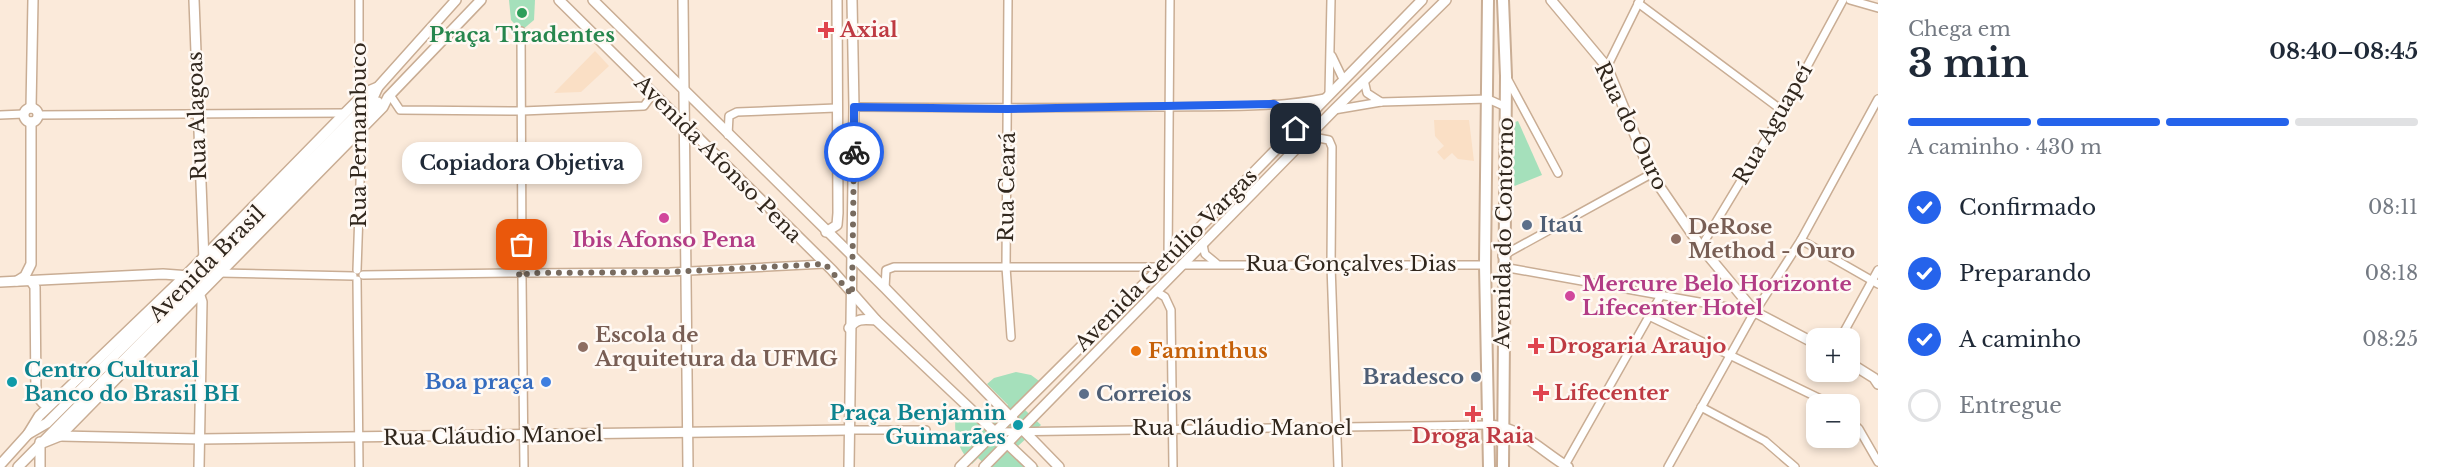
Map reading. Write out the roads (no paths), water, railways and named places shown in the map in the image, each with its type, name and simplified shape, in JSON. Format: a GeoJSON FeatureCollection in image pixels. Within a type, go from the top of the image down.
{"type":"FeatureCollection","features":[{"type":"Feature","properties":{"kind":"main road"},"geometry":{"type":"LineString","coordinates":[[17,281],[25,276],[31,264],[33,0]]}},
{"type":"Feature","properties":{"kind":"main road","name":"Rua Alagoas"},"geometry":{"type":"LineString","coordinates":[[194,0],[201,232],[204,257],[198,283],[199,467]]}},
{"type":"Feature","properties":{"kind":"main road","name":"Avenida Brasil"},"geometry":{"type":"LineString","coordinates":[[40,444],[60,436],[198,283],[204,257],[345,113],[378,87],[456,0]]}},
{"type":"Feature","properties":{"kind":"main road","name":"Avenida Brasil"},"geometry":{"type":"LineString","coordinates":[[18,467],[361,119],[383,107],[389,96],[482,0]]}},
{"type":"Feature","properties":{"kind":"main road","name":"Avenida Afonso Pena"},"geometry":{"type":"LineString","coordinates":[[559,0],[652,95],[825,264],[876,320],[1032,467]]}},
{"type":"Feature","properties":{"kind":"main road","name":"Avenida Afonso Pena"},"geometry":{"type":"LineString","coordinates":[[592,0],[669,79],[885,288],[1059,467]]}},
{"type":"Feature","properties":{"kind":"main road"},"geometry":{"type":"LineString","coordinates":[[683,0],[688,467]]}},
{"type":"Feature","properties":{"kind":"main road"},"geometry":{"type":"LineString","coordinates":[[825,232],[837,225],[838,213],[837,0]]}},
{"type":"Feature","properties":{"kind":"main road"},"geometry":{"type":"LineString","coordinates":[[849,467],[849,328],[852,295],[854,107],[852,0]]}},
{"type":"Feature","properties":{"kind":"main road","name":"Avenida Getúlio Vargas"},"geometry":{"type":"LineString","coordinates":[[960,467],[1168,260],[1422,0]]}},
{"type":"Feature","properties":{"kind":"main road","name":"Avenida Getúlio Vargas"},"geometry":{"type":"LineString","coordinates":[[984,467],[1308,136],[1446,0]]}},
{"type":"Feature","properties":{"kind":"main road","name":"Avenida do Contorno"},"geometry":{"type":"LineString","coordinates":[[1488,0],[1485,265],[1489,467]]}},
{"type":"Feature","properties":{"kind":"main road","name":"Avenida do Contorno"},"geometry":{"type":"LineString","coordinates":[[1503,0],[1506,76],[1503,467]]}},
{"type":"Feature","properties":{"kind":"main road","name":"Rua do Ouro"},"geometry":{"type":"LineString","coordinates":[[1551,0],[1607,67],[1651,174],[1701,247],[1755,312],[1806,339]]}},
{"type":"Feature","properties":{"kind":"main road"},"geometry":{"type":"LineString","coordinates":[[669,79],[679,76],[683,70]]}},
{"type":"Feature","properties":{"kind":"main road"},"geometry":{"type":"LineString","coordinates":[[1343,79],[1351,84],[1365,80]]}},
{"type":"Feature","properties":{"kind":"main road","name":"Avenida Brasil"},"geometry":{"type":"LineString","coordinates":[[366,96],[389,96]]}},
{"type":"Feature","properties":{"kind":"main road","name":"Avenida Brasil"},"geometry":{"type":"LineString","coordinates":[[0,465],[51,404],[198,283],[220,273],[361,119],[366,96]]}},
{"type":"Feature","properties":{"kind":"main road"},"geometry":{"type":"LineString","coordinates":[[1311,113],[1334,110]]}},
{"type":"Feature","properties":{"kind":"main road"},"geometry":{"type":"LineString","coordinates":[[838,213],[853,213]]}},
{"type":"Feature","properties":{"kind":"main road"},"geometry":{"type":"LineString","coordinates":[[201,232],[218,242]]}},
{"type":"Feature","properties":{"kind":"main road"},"geometry":{"type":"LineString","coordinates":[[31,264],[37,275],[45,280]]}},
{"type":"Feature","properties":{"kind":"main road"},"geometry":{"type":"LineString","coordinates":[[0,282],[45,280],[198,283]]}},
{"type":"Feature","properties":{"kind":"main road"},"geometry":{"type":"LineString","coordinates":[[31,281],[35,287],[36,395],[43,403],[51,404]]}},
{"type":"Feature","properties":{"kind":"main road","name":"Avenida Brasil"},"geometry":{"type":"LineString","coordinates":[[28,434],[47,423],[198,283]]}},
{"type":"Feature","properties":{"kind":"main road"},"geometry":{"type":"LineString","coordinates":[[849,328],[854,321],[876,320]]}},
{"type":"Feature","properties":{"kind":"main road"},"geometry":{"type":"LineString","coordinates":[[1860,370],[1876,380]]}},
{"type":"Feature","properties":{"kind":"main road"},"geometry":{"type":"LineString","coordinates":[[40,467],[41,435],[47,423]]}},
{"type":"Feature","properties":{"kind":"main road"},"geometry":{"type":"LineString","coordinates":[[1488,425],[1502,426],[1516,431],[1566,466]]}},
{"type":"Feature","properties":{"kind":"main road","name":"Rua Cláudio Manoel"},"geometry":{"type":"LineString","coordinates":[[60,436],[200,439],[358,438],[849,430]]}},
{"type":"Feature","properties":{"kind":"street","name":"Rua Pernambuco"},"geometry":{"type":"LineString","coordinates":[[359,0],[366,96],[361,119],[358,275],[359,467]]}},
{"type":"Feature","properties":{"kind":"street","name":"Rua Ceará"},"geometry":{"type":"LineString","coordinates":[[1008,0],[1006,267],[1011,337]]}},
{"type":"Feature","properties":{"kind":"street"},"geometry":{"type":"LineString","coordinates":[[1168,260],[1171,107],[1170,0]]}},
{"type":"Feature","properties":{"kind":"street"},"geometry":{"type":"LineString","coordinates":[[854,107],[1008,109],[1171,107],[1274,104],[1327,96],[1330,0]]}},
{"type":"Feature","properties":{"kind":"street","name":"Rua Aguapeí"},"geometry":{"type":"LineString","coordinates":[[1701,247],[1783,111],[1843,0]]}},
{"type":"Feature","properties":{"kind":"street"},"geometry":{"type":"LineString","coordinates":[[1850,0],[1878,8]]}},
{"type":"Feature","properties":{"kind":"street"},"geometry":{"type":"LineString","coordinates":[[1607,67],[1639,1],[1783,111]]}},
{"type":"Feature","properties":{"kind":"street"},"geometry":{"type":"LineString","coordinates":[[521,31],[524,467]]}},
{"type":"Feature","properties":{"kind":"street"},"geometry":{"type":"LineString","coordinates":[[1330,51],[1343,79]]}},
{"type":"Feature","properties":{"kind":"street"},"geometry":{"type":"LineString","coordinates":[[1506,76],[1558,173]]}},
{"type":"Feature","properties":{"kind":"street"},"geometry":{"type":"LineString","coordinates":[[1365,80],[1367,93],[1381,102]]}},
{"type":"Feature","properties":{"kind":"street"},"geometry":{"type":"LineString","coordinates":[[389,96],[400,110],[522,111],[644,106],[652,95]]}},
{"type":"Feature","properties":{"kind":"street"},"geometry":{"type":"LineString","coordinates":[[1334,110],[1381,102],[1488,99],[1506,107]]}},
{"type":"Feature","properties":{"kind":"street"},"geometry":{"type":"LineString","coordinates":[[1668,467],[1755,312],[1801,240],[1878,99]]}},
{"type":"Feature","properties":{"kind":"street"},"geometry":{"type":"LineString","coordinates":[[1274,104],[1293,117],[1296,129]]}},
{"type":"Feature","properties":{"kind":"street"},"geometry":{"type":"LineString","coordinates":[[728,135],[729,116],[737,112],[836,108]]}},
{"type":"Feature","properties":{"kind":"street"},"geometry":{"type":"LineString","coordinates":[[0,115],[345,113]]}},
{"type":"Feature","properties":{"kind":"street"},"geometry":{"type":"LineString","coordinates":[[325,114],[331,127]]}},
{"type":"Feature","properties":{"kind":"street"},"geometry":{"type":"LineString","coordinates":[[1308,136],[1329,140],[1332,147],[1331,265],[1338,467]]}},
{"type":"Feature","properties":{"kind":"street"},"geometry":{"type":"LineString","coordinates":[[1503,262],[1651,174]]}},
{"type":"Feature","properties":{"kind":"street"},"geometry":{"type":"LineString","coordinates":[[1801,240],[1876,281]]}},
{"type":"Feature","properties":{"kind":"street","name":"Rua Gonçalves Dias"},"geometry":{"type":"LineString","coordinates":[[1203,245],[1205,254],[1216,263]]}},
{"type":"Feature","properties":{"kind":"street"},"geometry":{"type":"LineString","coordinates":[[1503,262],[1660,297],[1755,312]]}},
{"type":"Feature","properties":{"kind":"street","name":"Rua Gonçalves Dias"},"geometry":{"type":"LineString","coordinates":[[1183,265],[1216,263],[1485,265]]}},
{"type":"Feature","properties":{"kind":"street"},"geometry":{"type":"LineString","coordinates":[[220,273],[358,275],[670,272],[687,268],[825,264]]}},
{"type":"Feature","properties":{"kind":"street"},"geometry":{"type":"LineString","coordinates":[[885,288],[886,270],[894,267],[1161,267]]}},
{"type":"Feature","properties":{"kind":"street"},"geometry":{"type":"LineString","coordinates":[[1847,328],[1876,281],[1878,270]]}},
{"type":"Feature","properties":{"kind":"street"},"geometry":{"type":"LineString","coordinates":[[1157,292],[1165,297],[1171,310],[1173,467]]}},
{"type":"Feature","properties":{"kind":"street"},"geometry":{"type":"LineString","coordinates":[[1566,466],[1660,297]]}},
{"type":"Feature","properties":{"kind":"street"},"geometry":{"type":"LineString","coordinates":[[1649,316],[1811,394]]}},
{"type":"Feature","properties":{"kind":"street"},"geometry":{"type":"LineString","coordinates":[[1701,407],[1765,441],[1795,467]]}},
{"type":"Feature","properties":{"kind":"street","name":"Rua Cláudio Manoel"},"geometry":{"type":"LineString","coordinates":[[996,432],[1021,429],[1488,425]]}},
{"type":"Feature","properties":{"kind":"street","name":"Rua Cláudio Manoel"},"geometry":{"type":"LineString","coordinates":[[849,430],[926,430]]}},
{"type":"Feature","properties":{"kind":"street"},"geometry":{"type":"LineString","coordinates":[[1860,432],[1878,462]]}},
{"type":"Feature","properties":{"kind":"place","name":"Praça Tiradentes"},"geometry":{"type":"Point","coordinates":[522,13]}},
{"type":"Feature","properties":{"kind":"place","name":"Axial"},"geometry":{"type":"Point","coordinates":[826,30]}},
{"type":"Feature","properties":{"kind":"place","name":"Ibis Afonso Pena"},"geometry":{"type":"Point","coordinates":[664,218]}},
{"type":"Feature","properties":{"kind":"place","name":"Itaú"},"geometry":{"type":"Point","coordinates":[1527,225]}},
{"type":"Feature","properties":{"kind":"place","name":"DeRose Method - Ouro"},"geometry":{"type":"Point","coordinates":[1676,239]}},
{"type":"Feature","properties":{"kind":"place","name":"Copiadora Objetiva"},"geometry":{"type":"Point","coordinates":[522,245]}},
{"type":"Feature","properties":{"kind":"place","name":"Mercure Belo Horizonte Lifecenter Hotel"},"geometry":{"type":"Point","coordinates":[1570,296]}},
{"type":"Feature","properties":{"kind":"place","name":"Drogaria Araujo"},"geometry":{"type":"Point","coordinates":[1536,346]}},
{"type":"Feature","properties":{"kind":"place","name":"Escola de Arquitetura da UFMG"},"geometry":{"type":"Point","coordinates":[583,347]}},
{"type":"Feature","properties":{"kind":"place","name":"Faminthus"},"geometry":{"type":"Point","coordinates":[1136,351]}},
{"type":"Feature","properties":{"kind":"place","name":"Bradesco"},"geometry":{"type":"Point","coordinates":[1476,377]}},
{"type":"Feature","properties":{"kind":"place","name":"Centro Cultural Banco do Brasil BH"},"geometry":{"type":"Point","coordinates":[12,382]}},
{"type":"Feature","properties":{"kind":"place","name":"Boa praça"},"geometry":{"type":"Point","coordinates":[546,382]}},
{"type":"Feature","properties":{"kind":"place","name":"Lifecenter"},"geometry":{"type":"Point","coordinates":[1541,393]}},
{"type":"Feature","properties":{"kind":"place","name":"Correios"},"geometry":{"type":"Point","coordinates":[1084,394]}},
{"type":"Feature","properties":{"kind":"place","name":"Droga Raia"},"geometry":{"type":"Point","coordinates":[1473,414]}},
{"type":"Feature","properties":{"kind":"place","name":"Praça Benjamin Guimarães"},"geometry":{"type":"Point","coordinates":[1018,425]}}]}
